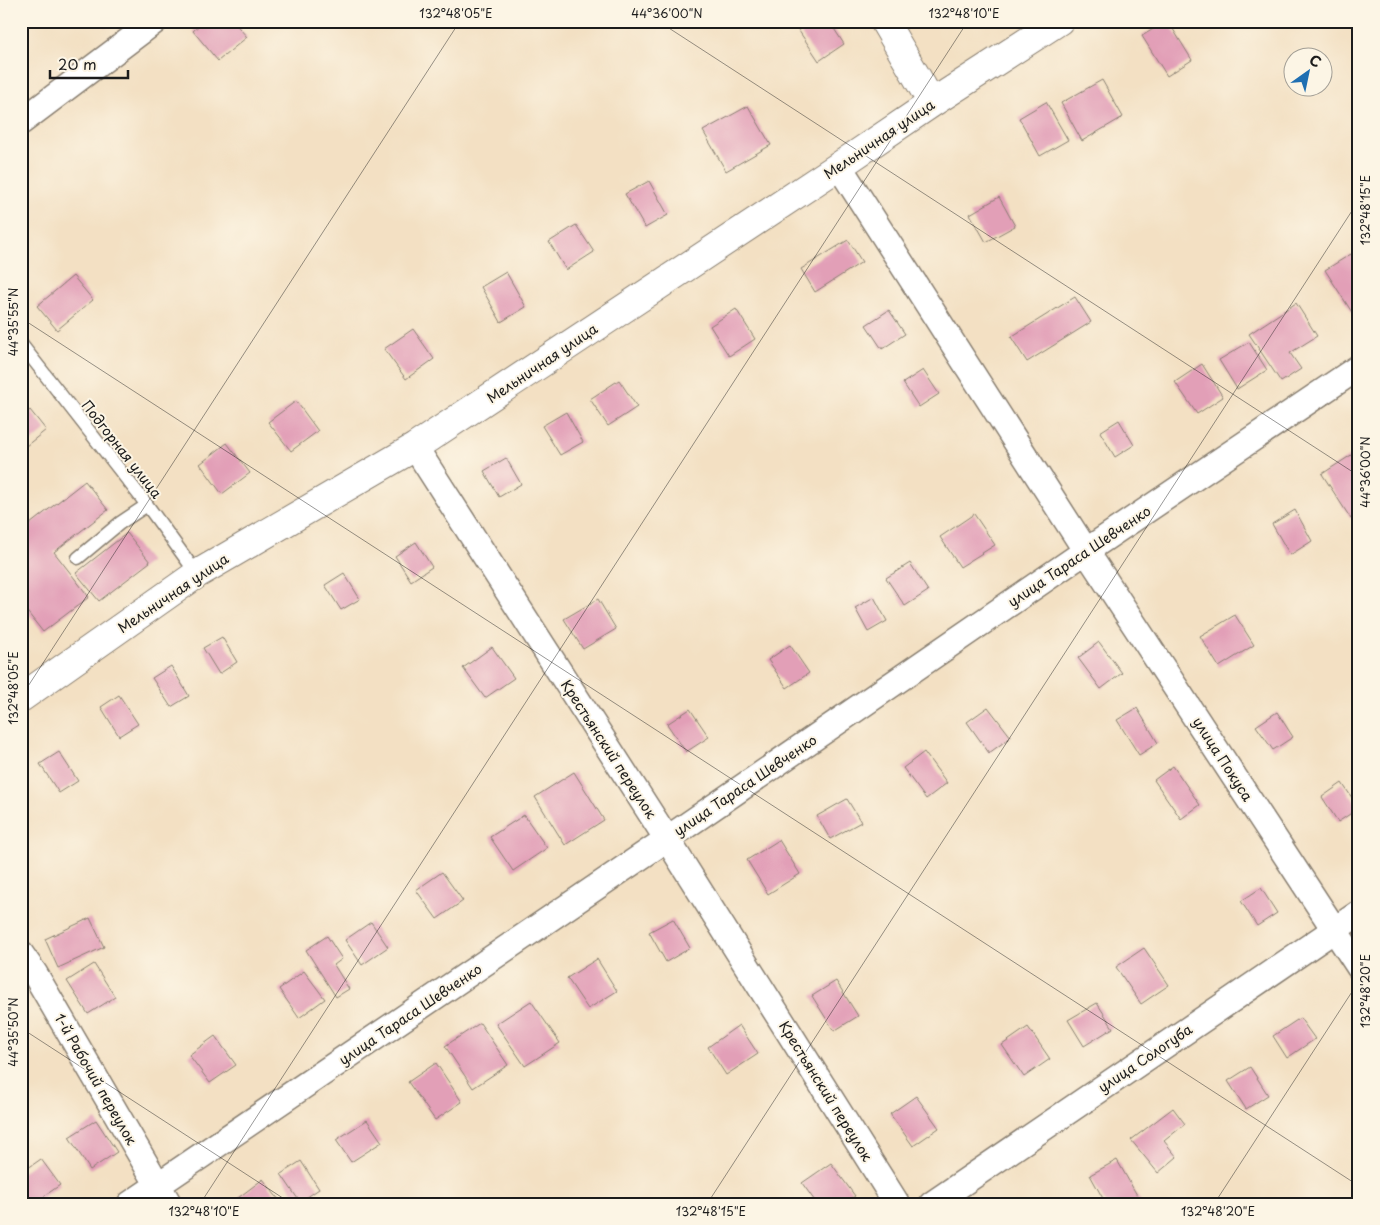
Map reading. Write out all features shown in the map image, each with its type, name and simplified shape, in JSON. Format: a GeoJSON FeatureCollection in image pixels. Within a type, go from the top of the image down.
{"type":"FeatureCollection","features":[{"type":"Feature","properties":{"kind":"main road"},"geometry":{"type":"LineString","coordinates":[[884,21],[932,103]]}},
{"type":"Feature","properties":{"kind":"main road","name":"Мельничная улица"},"geometry":{"type":"LineString","coordinates":[[21,698],[197,574],[415,448],[932,103],[1059,21]]}},
{"type":"Feature","properties":{"kind":"street"},"geometry":{"type":"LineString","coordinates":[[21,122],[155,21]]}},
{"type":"Feature","properties":{"kind":"street","name":"улица Покуса"},"geometry":{"type":"LineString","coordinates":[[839,166],[1086,551],[1359,967]]}},
{"type":"Feature","properties":{"kind":"street","name":"улица Тараса Шевченко"},"geometry":{"type":"LineString","coordinates":[[130,1204],[164,1195],[667,838],[1359,367]]}},
{"type":"Feature","properties":{"kind":"street","name":"Крестьянский переулок"},"geometry":{"type":"LineString","coordinates":[[415,448],[667,838],[897,1204]]}},
{"type":"Feature","properties":{"kind":"street","name":"улица Сологуба"},"geometry":{"type":"LineString","coordinates":[[932,1204],[1359,913]]}},
{"type":"Feature","properties":{"kind":"street","name":"1-й Рабочий переулок"},"geometry":{"type":"LineString","coordinates":[[21,954],[35,974],[164,1195]]}},
{"type":"Feature","properties":{"kind":"lane","name":"Подгорная улица"},"geometry":{"type":"LineString","coordinates":[[21,344],[147,505],[197,574]]}},
{"type":"Feature","properties":{"kind":"lane"},"geometry":{"type":"LineString","coordinates":[[78,558],[147,505]]}},
{"type":"Feature","properties":{"kind":"building"},"geometry":{"type":"Polygon","coordinates":[[[99,21],[114,21],[105,28],[99,21]]]}},
{"type":"Feature","properties":{"kind":"building"},"geometry":{"type":"Polygon","coordinates":[[[204,21],[233,21],[247,37],[218,61],[193,31],[204,21]]]}},
{"type":"Feature","properties":{"kind":"building"},"geometry":{"type":"Polygon","coordinates":[[[807,21],[829,21],[844,44],[819,61],[797,28],[807,21]]]}},
{"type":"Feature","properties":{"kind":"building"},"geometry":{"type":"Polygon","coordinates":[[[1168,21],[1192,60],[1167,76],[1142,36],[1168,21]]]}},
{"type":"Feature","properties":{"kind":"building"},"geometry":{"type":"Polygon","coordinates":[[[1225,21],[1239,21],[1229,28],[1225,21]]]}},
{"type":"Feature","properties":{"kind":"building"},"geometry":{"type":"Polygon","coordinates":[[[1102,80],[1123,117],[1082,141],[1061,103],[1102,80]]]}},
{"type":"Feature","properties":{"kind":"building"},"geometry":{"type":"Polygon","coordinates":[[[1046,102],[1068,140],[1040,156],[1019,118],[1046,102]]]}},
{"type":"Feature","properties":{"kind":"building"},"geometry":{"type":"Polygon","coordinates":[[[748,106],[771,145],[726,171],[703,131],[748,106]]]}},
{"type":"Feature","properties":{"kind":"building"},"geometry":{"type":"Polygon","coordinates":[[[649,181],[668,215],[645,228],[625,194],[649,181]]]}},
{"type":"Feature","properties":{"kind":"building"},"geometry":{"type":"Polygon","coordinates":[[[999,197],[1015,226],[986,242],[970,214],[999,197]]]}},
{"type":"Feature","properties":{"kind":"building"},"geometry":{"type":"Polygon","coordinates":[[[576,225],[594,252],[566,270],[549,242],[576,225]]]}},
{"type":"Feature","properties":{"kind":"building"},"geometry":{"type":"Polygon","coordinates":[[[848,240],[862,262],[815,292],[801,269],[848,240]]]}},
{"type":"Feature","properties":{"kind":"building"},"geometry":{"type":"Polygon","coordinates":[[[1351,254],[1359,266],[1359,314],[1355,317],[1325,270],[1351,254]]]}},
{"type":"Feature","properties":{"kind":"building"},"geometry":{"type":"Polygon","coordinates":[[[506,272],[526,307],[501,322],[481,287],[506,272]]]}},
{"type":"Feature","properties":{"kind":"building"},"geometry":{"type":"Polygon","coordinates":[[[73,276],[93,300],[57,330],[37,306],[73,276]]]}},
{"type":"Feature","properties":{"kind":"building"},"geometry":{"type":"Polygon","coordinates":[[[1075,297],[1091,322],[1027,362],[1011,337],[1075,297]]]}},
{"type":"Feature","properties":{"kind":"building"},"geometry":{"type":"Polygon","coordinates":[[[1296,303],[1317,336],[1290,353],[1301,369],[1281,382],[1249,334],[1296,303]]]}},
{"type":"Feature","properties":{"kind":"building"},"geometry":{"type":"Polygon","coordinates":[[[736,309],[755,339],[729,356],[710,326],[736,309]]]}},
{"type":"Feature","properties":{"kind":"building"},"geometry":{"type":"Polygon","coordinates":[[[889,310],[905,334],[882,349],[866,325],[889,310]]]}},
{"type":"Feature","properties":{"kind":"building"},"geometry":{"type":"Polygon","coordinates":[[[413,329],[434,359],[406,379],[384,349],[413,329]]]}},
{"type":"Feature","properties":{"kind":"building"},"geometry":{"type":"Polygon","coordinates":[[[1249,342],[1267,370],[1237,389],[1219,360],[1249,342]]]}},
{"type":"Feature","properties":{"kind":"building"},"geometry":{"type":"Polygon","coordinates":[[[1202,364],[1223,397],[1197,414],[1175,382],[1202,364]]]}},
{"type":"Feature","properties":{"kind":"building"},"geometry":{"type":"Polygon","coordinates":[[[923,370],[939,394],[919,407],[903,383],[923,370]]]}},
{"type":"Feature","properties":{"kind":"building"},"geometry":{"type":"Polygon","coordinates":[[[619,380],[637,407],[608,426],[590,399],[619,380]]]}},
{"type":"Feature","properties":{"kind":"building"},"geometry":{"type":"Polygon","coordinates":[[[296,401],[318,431],[291,451],[268,422],[296,401]]]}},
{"type":"Feature","properties":{"kind":"building"},"geometry":{"type":"Polygon","coordinates":[[[30,410],[46,430],[21,450],[21,417],[30,410]]]}},
{"type":"Feature","properties":{"kind":"building"},"geometry":{"type":"Polygon","coordinates":[[[566,412],[583,442],[560,455],[542,426],[566,412]]]}},
{"type":"Feature","properties":{"kind":"building"},"geometry":{"type":"Polygon","coordinates":[[[1119,420],[1134,445],[1115,457],[1100,432],[1119,420]]]}},
{"type":"Feature","properties":{"kind":"building"},"geometry":{"type":"Polygon","coordinates":[[[227,443],[250,473],[222,494],[200,464],[227,443]]]}},
{"type":"Feature","properties":{"kind":"building"},"geometry":{"type":"Polygon","coordinates":[[[1359,450],[1359,514],[1351,519],[1322,474],[1359,450]]]}},
{"type":"Feature","properties":{"kind":"building"},"geometry":{"type":"Polygon","coordinates":[[[506,458],[521,484],[499,497],[484,471],[506,458]]]}},
{"type":"Feature","properties":{"kind":"building"},"geometry":{"type":"Polygon","coordinates":[[[85,481],[108,510],[54,552],[89,597],[43,632],[21,604],[21,531],[85,481]]]}},
{"type":"Feature","properties":{"kind":"building"},"geometry":{"type":"Polygon","coordinates":[[[1295,510],[1312,541],[1290,555],[1272,524],[1295,510]]]}},
{"type":"Feature","properties":{"kind":"building"},"geometry":{"type":"Polygon","coordinates":[[[974,514],[995,545],[960,567],[940,537],[974,514]]]}},
{"type":"Feature","properties":{"kind":"building"},"geometry":{"type":"Polygon","coordinates":[[[127,533],[150,562],[99,601],[76,573],[127,533]]]}},
{"type":"Feature","properties":{"kind":"building"},"geometry":{"type":"Polygon","coordinates":[[[416,542],[432,567],[411,581],[395,556],[416,542]]]}},
{"type":"Feature","properties":{"kind":"building"},"geometry":{"type":"Polygon","coordinates":[[[910,563],[928,591],[905,606],[886,578],[910,563]]]}},
{"type":"Feature","properties":{"kind":"building"},"geometry":{"type":"Polygon","coordinates":[[[344,573],[360,599],[341,610],[325,585],[344,573]]]}},
{"type":"Feature","properties":{"kind":"building"},"geometry":{"type":"Polygon","coordinates":[[[874,597],[887,621],[868,632],[855,608],[874,597]]]}},
{"type":"Feature","properties":{"kind":"building"},"geometry":{"type":"Polygon","coordinates":[[[598,599],[616,629],[583,649],[564,619],[598,599]]]}},
{"type":"Feature","properties":{"kind":"building"},"geometry":{"type":"Polygon","coordinates":[[[1235,615],[1254,645],[1219,667],[1200,636],[1235,615]]]}},
{"type":"Feature","properties":{"kind":"building"},"geometry":{"type":"Polygon","coordinates":[[[222,637],[237,662],[219,674],[203,648],[222,637]]]}},
{"type":"Feature","properties":{"kind":"building"},"geometry":{"type":"Polygon","coordinates":[[[1099,642],[1122,673],[1101,689],[1078,658],[1099,642]]]}},
{"type":"Feature","properties":{"kind":"building"},"geometry":{"type":"Polygon","coordinates":[[[790,645],[809,673],[787,688],[768,660],[790,645]]]}},
{"type":"Feature","properties":{"kind":"building"},"geometry":{"type":"Polygon","coordinates":[[[492,647],[514,678],[485,698],[463,668],[492,647]]]}},
{"type":"Feature","properties":{"kind":"building"},"geometry":{"type":"Polygon","coordinates":[[[171,666],[189,696],[171,707],[152,678],[171,666]]]}},
{"type":"Feature","properties":{"kind":"building"},"geometry":{"type":"Polygon","coordinates":[[[119,695],[138,724],[119,736],[101,707],[119,695]]]}},
{"type":"Feature","properties":{"kind":"building"},"geometry":{"type":"Polygon","coordinates":[[[988,707],[1011,737],[989,753],[967,722],[988,707]]]}},
{"type":"Feature","properties":{"kind":"building"},"geometry":{"type":"Polygon","coordinates":[[[1137,708],[1158,743],[1139,755],[1117,720],[1137,708]]]}},
{"type":"Feature","properties":{"kind":"building"},"geometry":{"type":"Polygon","coordinates":[[[690,709],[709,737],[686,752],[667,724],[690,709]]]}},
{"type":"Feature","properties":{"kind":"building"},"geometry":{"type":"Polygon","coordinates":[[[1277,712],[1293,737],[1273,750],[1256,726],[1277,712]]]}},
{"type":"Feature","properties":{"kind":"building"},"geometry":{"type":"Polygon","coordinates":[[[59,752],[78,781],[59,793],[40,764],[59,752]]]}},
{"type":"Feature","properties":{"kind":"building"},"geometry":{"type":"Polygon","coordinates":[[[924,752],[947,783],[926,799],[903,768],[924,752]]]}},
{"type":"Feature","properties":{"kind":"building"},"geometry":{"type":"Polygon","coordinates":[[[1173,766],[1200,805],[1181,819],[1154,780],[1173,766]]]}},
{"type":"Feature","properties":{"kind":"building"},"geometry":{"type":"Polygon","coordinates":[[[574,772],[604,820],[565,845],[535,797],[574,772]]]}},
{"type":"Feature","properties":{"kind":"building"},"geometry":{"type":"Polygon","coordinates":[[[1342,783],[1359,808],[1338,822],[1322,797],[1342,783]]]}},
{"type":"Feature","properties":{"kind":"building"},"geometry":{"type":"Polygon","coordinates":[[[847,799],[861,822],[830,839],[817,816],[847,799]]]}},
{"type":"Feature","properties":{"kind":"building"},"geometry":{"type":"Polygon","coordinates":[[[524,815],[547,848],[513,871],[490,837],[524,815]]]}},
{"type":"Feature","properties":{"kind":"building"},"geometry":{"type":"Polygon","coordinates":[[[779,840],[800,874],[768,894],[747,860],[779,840]]]}},
{"type":"Feature","properties":{"kind":"building"},"geometry":{"type":"Polygon","coordinates":[[[442,872],[463,901],[437,919],[416,890],[442,872]]]}},
{"type":"Feature","properties":{"kind":"building"},"geometry":{"type":"Polygon","coordinates":[[[1261,888],[1277,913],[1257,926],[1241,901],[1261,888]]]}},
{"type":"Feature","properties":{"kind":"building"},"geometry":{"type":"Polygon","coordinates":[[[90,918],[104,947],[58,968],[45,939],[90,918]]]}},
{"type":"Feature","properties":{"kind":"building"},"geometry":{"type":"Polygon","coordinates":[[[673,919],[690,948],[666,962],[649,932],[673,919]]]}},
{"type":"Feature","properties":{"kind":"building"},"geometry":{"type":"Polygon","coordinates":[[[371,922],[388,947],[362,965],[345,940],[371,922]]]}},
{"type":"Feature","properties":{"kind":"building"},"geometry":{"type":"Polygon","coordinates":[[[327,936],[342,959],[334,965],[349,989],[336,997],[306,950],[327,936]]]}},
{"type":"Feature","properties":{"kind":"building"},"geometry":{"type":"Polygon","coordinates":[[[1144,948],[1169,985],[1141,1004],[1116,967],[1144,948]]]}},
{"type":"Feature","properties":{"kind":"building"},"geometry":{"type":"Polygon","coordinates":[[[597,959],[617,991],[588,1009],[567,978],[597,959]]]}},
{"type":"Feature","properties":{"kind":"building"},"geometry":{"type":"Polygon","coordinates":[[[94,964],[115,997],[88,1014],[67,981],[94,964]]]}},
{"type":"Feature","properties":{"kind":"building"},"geometry":{"type":"Polygon","coordinates":[[[304,971],[325,999],[299,1018],[279,989],[304,971]]]}},
{"type":"Feature","properties":{"kind":"building"},"geometry":{"type":"Polygon","coordinates":[[[836,981],[858,1016],[834,1031],[812,996],[836,981]]]}},
{"type":"Feature","properties":{"kind":"building"},"geometry":{"type":"Polygon","coordinates":[[[531,1001],[560,1043],[525,1066],[496,1024],[531,1001]]]}},
{"type":"Feature","properties":{"kind":"building"},"geometry":{"type":"Polygon","coordinates":[[[1097,1003],[1113,1028],[1084,1046],[1068,1020],[1097,1003]]]}},
{"type":"Feature","properties":{"kind":"building"},"geometry":{"type":"Polygon","coordinates":[[[21,1006],[27,1014],[21,1018],[21,1006]]]}},
{"type":"Feature","properties":{"kind":"building"},"geometry":{"type":"Polygon","coordinates":[[[1300,1018],[1315,1039],[1287,1058],[1273,1036],[1300,1018]]]}},
{"type":"Feature","properties":{"kind":"building"},"geometry":{"type":"Polygon","coordinates":[[[480,1023],[508,1065],[473,1088],[445,1046],[480,1023]]]}},
{"type":"Feature","properties":{"kind":"building"},"geometry":{"type":"Polygon","coordinates":[[[739,1025],[758,1054],[726,1075],[708,1047],[739,1025]]]}},
{"type":"Feature","properties":{"kind":"building"},"geometry":{"type":"Polygon","coordinates":[[[1028,1027],[1050,1059],[1024,1077],[1002,1045],[1028,1027]]]}},
{"type":"Feature","properties":{"kind":"building"},"geometry":{"type":"Polygon","coordinates":[[[215,1036],[236,1065],[210,1083],[189,1055],[215,1036]]]}},
{"type":"Feature","properties":{"kind":"building"},"geometry":{"type":"Polygon","coordinates":[[[436,1063],[462,1102],[435,1120],[408,1082],[436,1063]]]}},
{"type":"Feature","properties":{"kind":"building"},"geometry":{"type":"Polygon","coordinates":[[[1250,1067],[1268,1095],[1246,1109],[1228,1081],[1250,1067]]]}},
{"type":"Feature","properties":{"kind":"building"},"geometry":{"type":"Polygon","coordinates":[[[916,1096],[939,1128],[913,1146],[890,1114],[916,1096]]]}},
{"type":"Feature","properties":{"kind":"building"},"geometry":{"type":"Polygon","coordinates":[[[1173,1108],[1185,1124],[1164,1141],[1177,1157],[1158,1173],[1131,1140],[1173,1108]]]}},
{"type":"Feature","properties":{"kind":"building"},"geometry":{"type":"Polygon","coordinates":[[[96,1120],[117,1152],[90,1170],[69,1137],[96,1120]]]}},
{"type":"Feature","properties":{"kind":"building"},"geometry":{"type":"Polygon","coordinates":[[[367,1120],[382,1142],[351,1162],[336,1140],[367,1120]]]}},
{"type":"Feature","properties":{"kind":"building"},"geometry":{"type":"Polygon","coordinates":[[[41,1159],[60,1185],[33,1204],[25,1204],[21,1198],[21,1173],[41,1159]]]}},
{"type":"Feature","properties":{"kind":"building"},"geometry":{"type":"Polygon","coordinates":[[[1117,1160],[1142,1204],[1106,1204],[1090,1175],[1117,1160]]]}},
{"type":"Feature","properties":{"kind":"building"},"geometry":{"type":"Polygon","coordinates":[[[301,1161],[319,1189],[300,1202],[281,1174],[301,1161]]]}},
{"type":"Feature","properties":{"kind":"building"},"geometry":{"type":"Polygon","coordinates":[[[831,1163],[855,1196],[844,1204],[817,1204],[802,1183],[831,1163]]]}},
{"type":"Feature","properties":{"kind":"building"},"geometry":{"type":"Polygon","coordinates":[[[263,1179],[282,1204],[230,1204],[263,1179]]]}}]}
